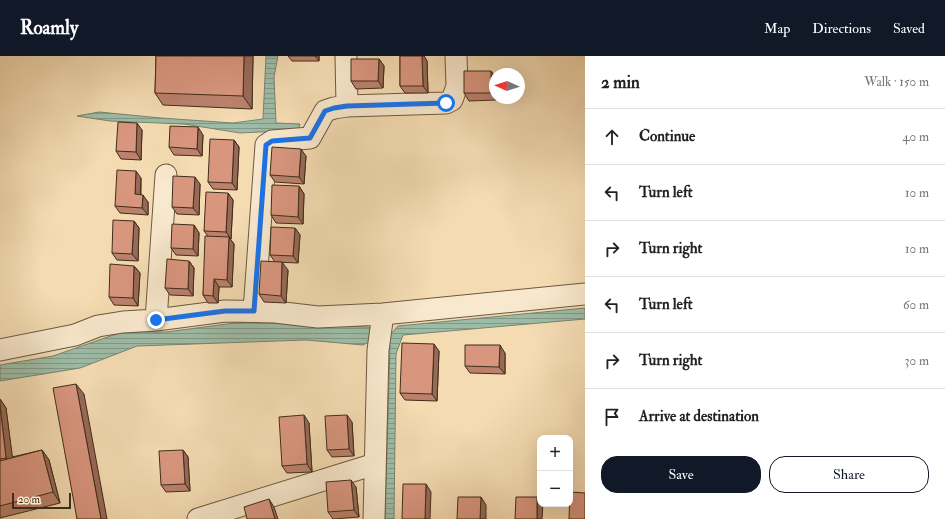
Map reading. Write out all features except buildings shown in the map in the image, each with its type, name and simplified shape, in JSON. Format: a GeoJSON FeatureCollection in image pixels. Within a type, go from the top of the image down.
{"type":"FeatureCollection","features":[{"type":"Feature","properties":{"kind":"street"},"geometry":{"type":"LineString","coordinates":[[346,56],[347,106]]}},
{"type":"Feature","properties":{"kind":"street"},"geometry":{"type":"LineString","coordinates":[[254,311],[266,145],[272,141],[310,138],[325,111],[334,108],[347,106],[446,103],[452,100],[457,86],[456,56]]}},
{"type":"Feature","properties":{"kind":"street"},"geometry":{"type":"LineString","coordinates":[[156,320],[166,175]]}},
{"type":"Feature","properties":{"kind":"street"},"geometry":{"type":"LineString","coordinates":[[0,350],[74,335],[98,326],[225,311],[275,312],[318,317],[383,314],[585,294]]}},
{"type":"Feature","properties":{"kind":"street"},"geometry":{"type":"LineString","coordinates":[[374,519],[378,350],[383,314]]}},
{"type":"Feature","properties":{"kind":"street"},"geometry":{"type":"LineString","coordinates":[[198,519],[375,464]]}},
{"type":"Feature","properties":{"kind":"shaded area"},"geometry":{"type":"Polygon","coordinates":[[[266,56],[278,56],[274,77],[276,123],[300,124],[298,130],[240,133],[184,124],[110,121],[77,116],[99,112],[233,123],[263,119],[266,56]]]}},
{"type":"Feature","properties":{"kind":"shaded area"},"geometry":{"type":"Polygon","coordinates":[[[585,308],[585,319],[403,335],[396,354],[394,519],[385,519],[390,345],[369,342],[363,345],[306,340],[137,346],[80,368],[0,381],[0,365],[53,356],[122,332],[166,332],[250,321],[305,326],[369,327],[373,333],[391,334],[398,326],[585,308]]]}},
{"type":"Feature","properties":{"kind":"route"},"geometry":{"type":"LineString","coordinates":[[156,320],[225,311],[254,311],[266,145],[272,141],[310,138],[325,111],[334,108],[347,106],[446,103]]}}]}
